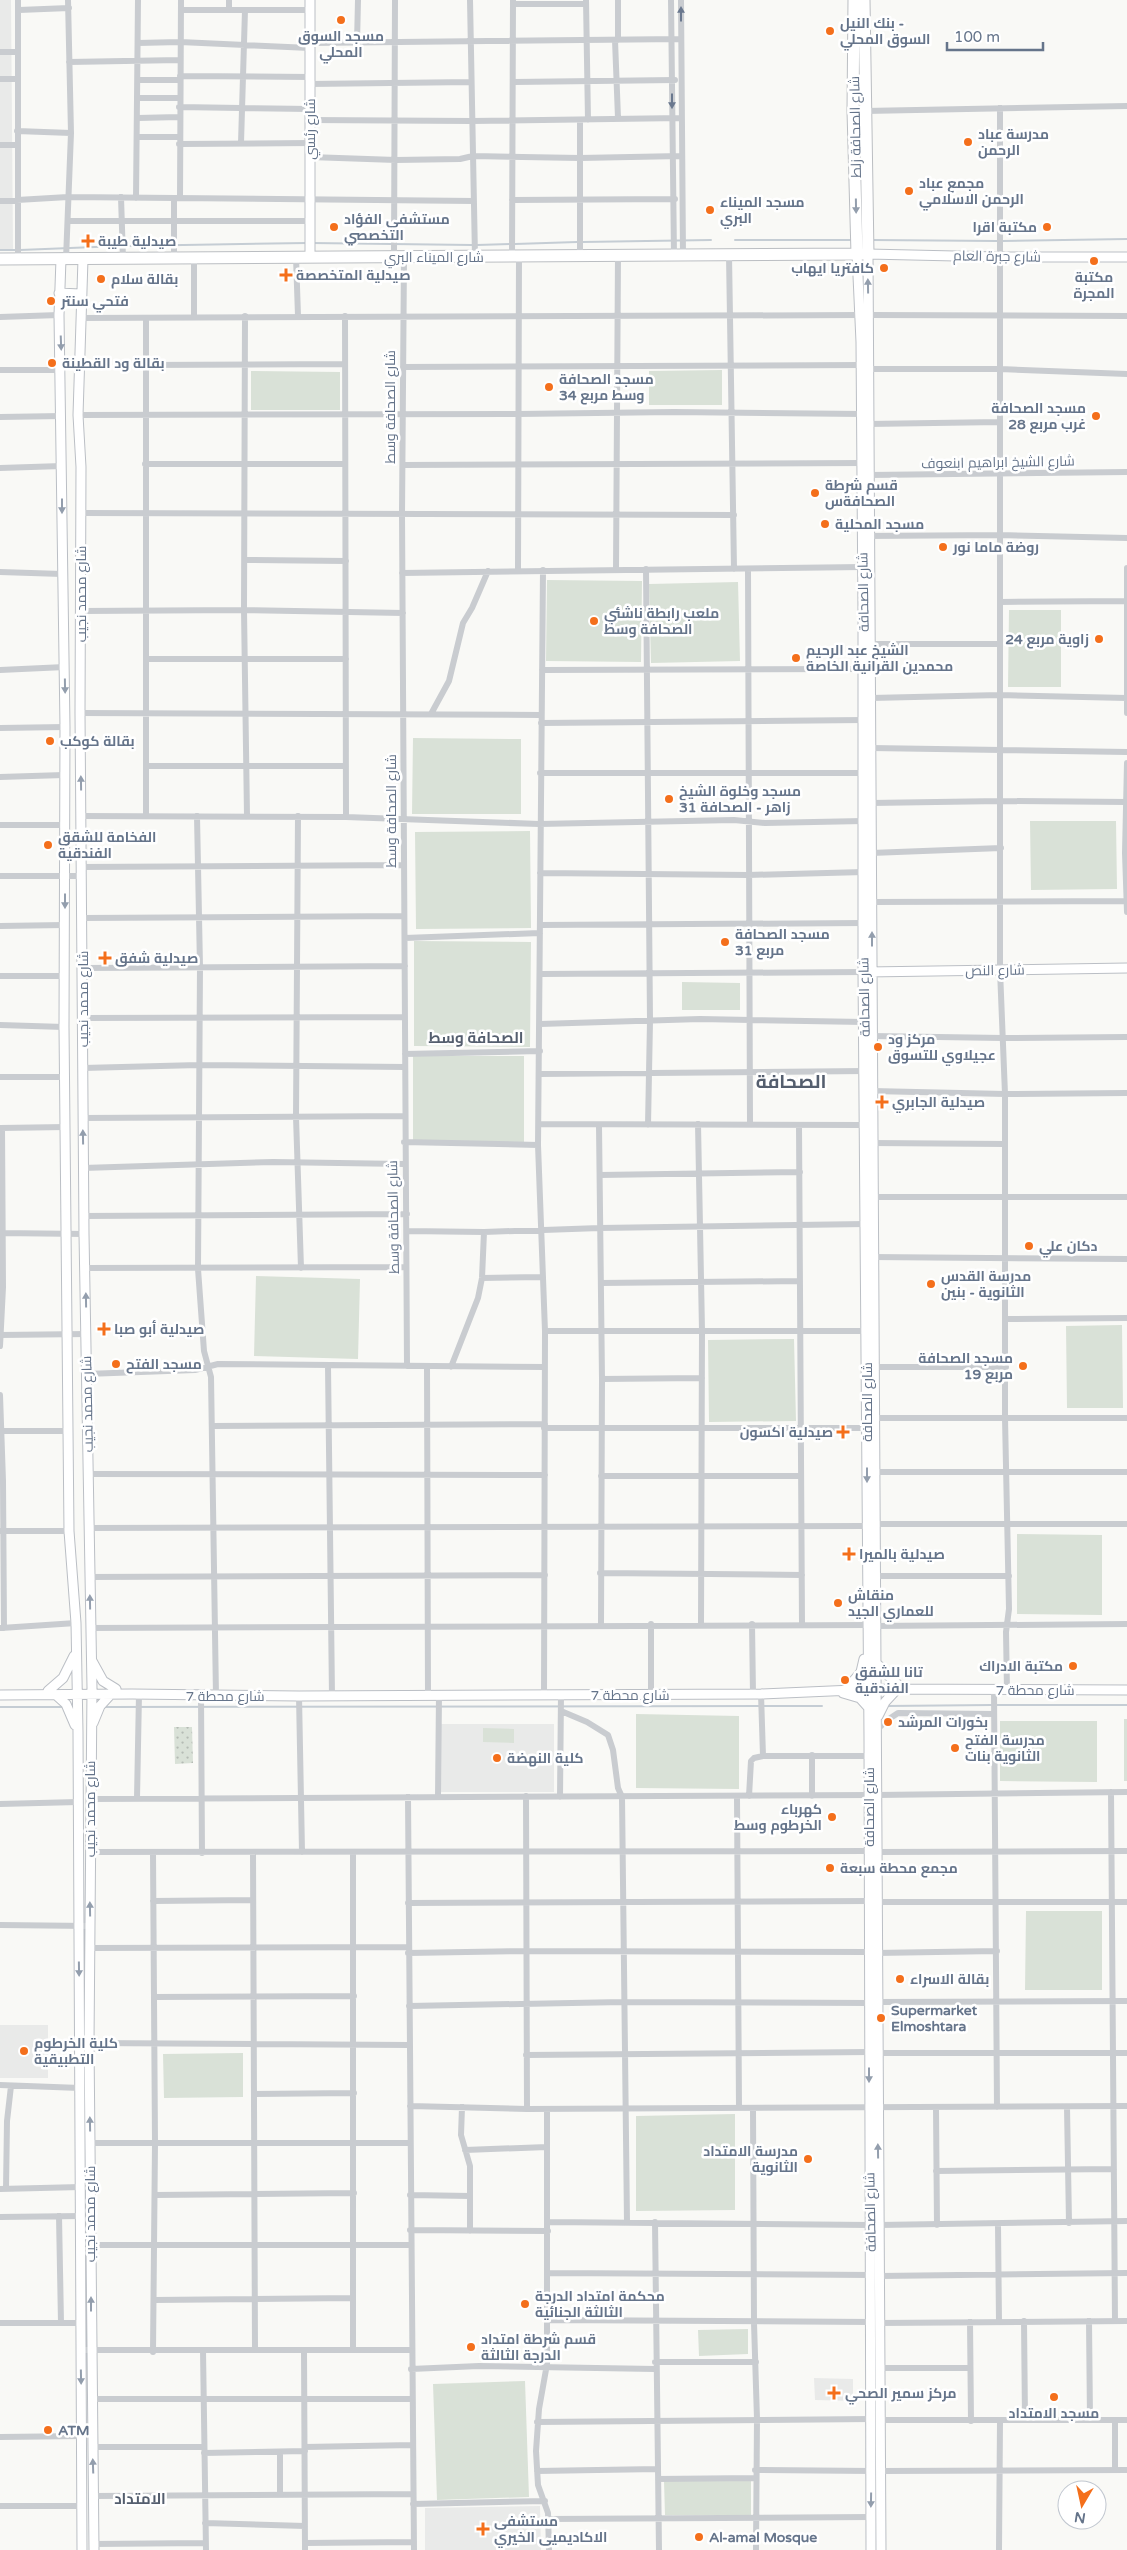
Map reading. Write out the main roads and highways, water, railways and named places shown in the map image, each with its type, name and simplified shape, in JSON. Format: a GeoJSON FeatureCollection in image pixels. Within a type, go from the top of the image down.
{"type":"FeatureCollection","features":[{"type":"Feature","properties":{"kind":"highway","name":"شارع الصحافة زلط"},"geometry":{"type":"LineString","coordinates":[[854,0],[859,111],[862,254]]}},
{"type":"Feature","properties":{"kind":"highway","name":"شارع الصحافة زلط"},"geometry":{"type":"LineString","coordinates":[[859,111],[864,0]]}},
{"type":"Feature","properties":{"kind":"highway","name":"شارع الميناء البري"},"geometry":{"type":"LineString","coordinates":[[0,260],[862,254]]}},
{"type":"Feature","properties":{"kind":"main road","name":"شارع رئسي"},"geometry":{"type":"LineString","coordinates":[[310,0],[310,257]]}},
{"type":"Feature","properties":{"kind":"main road","name":"شارع جبرة العام"},"geometry":{"type":"LineString","coordinates":[[862,254],[1127,257]]}},
{"type":"Feature","properties":{"kind":"main road","name":"شارع الصحافة"},"geometry":{"type":"LineString","coordinates":[[862,254],[868,424],[868,475],[863,567],[863,923],[872,1036],[873,1197],[866,1330],[867,1428],[875,1576],[871,1625],[867,1637],[877,1718],[872,1851],[873,2108],[875,2419],[881,2550]]}},
{"type":"Feature","properties":{"kind":"main road","name":"شارع محمد نجيب"},"geometry":{"type":"LineString","coordinates":[[83,259],[80,294],[78,415],[82,513],[80,713],[84,968],[82,1068],[92,1691],[89,1799],[89,2043],[91,2399],[94,2547]]}},
{"type":"Feature","properties":{"kind":"main road","name":"شارع محمد نجيب"},"geometry":{"type":"LineString","coordinates":[[63,260],[59,315],[62,370],[62,574],[65,727],[64,1027],[69,1531],[76,1623],[78,1732],[82,2550]]}},
{"type":"Feature","properties":{"kind":"main road"},"geometry":{"type":"LineString","coordinates":[[60,293],[80,294]]}},
{"type":"Feature","properties":{"kind":"main road","name":"شارع الصحافة"},"geometry":{"type":"LineString","coordinates":[[865,367],[862,414],[862,464],[870,644],[872,902],[864,1022],[864,1125],[865,1224],[869,1257],[874,1367],[876,1472],[871,1525],[871,1625],[875,1662],[869,1708],[869,1756],[873,1795]]}},
{"type":"Feature","properties":{"kind":"main road","name":"شارع النص"},"geometry":{"type":"LineString","coordinates":[[867,972],[1127,968]]}},
{"type":"Feature","properties":{"kind":"main road"},"geometry":{"type":"LineString","coordinates":[[846,1690],[863,1668],[867,1637]]}},
{"type":"Feature","properties":{"kind":"main road"},"geometry":{"type":"LineString","coordinates":[[76,1649],[63,1678],[52,1693],[68,1707],[78,1732]]}},
{"type":"Feature","properties":{"kind":"main road"},"geometry":{"type":"LineString","coordinates":[[91,1658],[103,1681],[113,1691],[97,1710],[91,1733]]}},
{"type":"Feature","properties":{"kind":"main road"},"geometry":{"type":"LineString","coordinates":[[875,1662],[899,1689],[885,1702],[877,1718]]}},
{"type":"Feature","properties":{"kind":"main road","name":"شارع محطة 7"},"geometry":{"type":"LineString","coordinates":[[0,1695],[92,1691],[201,1696],[332,1696],[757,1694],[872,1689],[994,1691],[1127,1690]]}},
{"type":"Feature","properties":{"kind":"main road"},"geometry":{"type":"LineString","coordinates":[[833,1690],[860,1698],[869,1708]]}},
{"type":"Feature","properties":{"kind":"main road","name":"شارع الصحافة"},"geometry":{"type":"LineString","coordinates":[[875,2322],[879,2368],[875,2419]]}},
{"type":"Feature","properties":{"kind":"main road","name":"شارع الصحافة"},"geometry":{"type":"LineString","coordinates":[[871,2550],[871,2516],[876,2471]]}},
{"type":"Feature","properties":{"kind":"waterway"},"geometry":{"type":"LineString","coordinates":[[1002,241],[1127,239]]}},
{"type":"Feature","properties":{"kind":"waterway"},"geometry":{"type":"LineString","coordinates":[[582,242],[711,240]]}},
{"type":"Feature","properties":{"kind":"waterway"},"geometry":{"type":"LineString","coordinates":[[735,240],[852,240]]}},
{"type":"Feature","properties":{"kind":"waterway"},"geometry":{"type":"LineString","coordinates":[[872,240],[997,241]]}},
{"type":"Feature","properties":{"kind":"waterway"},"geometry":{"type":"LineString","coordinates":[[515,244],[577,242]]}},
{"type":"Feature","properties":{"kind":"waterway"},"geometry":{"type":"LineString","coordinates":[[125,246],[307,243]]}},
{"type":"Feature","properties":{"kind":"waterway"},"geometry":{"type":"LineString","coordinates":[[312,243],[472,245]]}},
{"type":"Feature","properties":{"kind":"waterway"},"geometry":{"type":"LineString","coordinates":[[477,245],[510,244]]}},
{"type":"Feature","properties":{"kind":"waterway"},"geometry":{"type":"LineString","coordinates":[[20,250],[120,246]]}},
{"type":"Feature","properties":{"kind":"waterway"},"geometry":{"type":"LineString","coordinates":[[0,250],[15,250]]}},
{"type":"Feature","properties":{"kind":"waterway"},"geometry":{"type":"LineString","coordinates":[[887,1706],[992,1705]]}},
{"type":"Feature","properties":{"kind":"waterway"},"geometry":{"type":"LineString","coordinates":[[997,1705],[1127,1705]]}},
{"type":"Feature","properties":{"kind":"waterway"},"geometry":{"type":"LineString","coordinates":[[105,1707],[822,1706]]}},
{"type":"Feature","properties":{"kind":"waterway"},"geometry":{"type":"LineString","coordinates":[[0,1707],[63,1707]]}},
{"type":"Feature","properties":{"kind":"place","name":"مسجد السوق المحلي"},"geometry":{"type":"Point","coordinates":[341,20]}},
{"type":"Feature","properties":{"kind":"place","name":"بنك النيل - السوق المحلي"},"geometry":{"type":"Point","coordinates":[830,31]}},
{"type":"Feature","properties":{"kind":"place","name":"مدرسة عباد الرحمن"},"geometry":{"type":"Point","coordinates":[968,142]}},
{"type":"Feature","properties":{"kind":"place","name":"مجمع عباد الرحمن الاسلامي"},"geometry":{"type":"Point","coordinates":[909,191]}},
{"type":"Feature","properties":{"kind":"place","name":"مسجد الميناء البري"},"geometry":{"type":"Point","coordinates":[710,210]}},
{"type":"Feature","properties":{"kind":"place","name":"مستشفى الفؤاد التخصصي"},"geometry":{"type":"Point","coordinates":[334,227]}},
{"type":"Feature","properties":{"kind":"place","name":"مكتبة اقرا"},"geometry":{"type":"Point","coordinates":[1047,227]}},
{"type":"Feature","properties":{"kind":"place","name":"صيدلية طيبة"},"geometry":{"type":"Point","coordinates":[88,241]}},
{"type":"Feature","properties":{"kind":"place","name":"مكتبة المجرة"},"geometry":{"type":"Point","coordinates":[1094,261]}},
{"type":"Feature","properties":{"kind":"place","name":"كافتريا ايهاب"},"geometry":{"type":"Point","coordinates":[884,268]}},
{"type":"Feature","properties":{"kind":"place","name":"صيدلية المتخصصة"},"geometry":{"type":"Point","coordinates":[286,275]}},
{"type":"Feature","properties":{"kind":"place","name":"بقالة سلام"},"geometry":{"type":"Point","coordinates":[101,279]}},
{"type":"Feature","properties":{"kind":"place","name":"فتحي سنتر"},"geometry":{"type":"Point","coordinates":[51,301]}},
{"type":"Feature","properties":{"kind":"place","name":"بقالة ود القطينة"},"geometry":{"type":"Point","coordinates":[52,363]}},
{"type":"Feature","properties":{"kind":"place","name":"مسجد الصحافة وسط مربع 34"},"geometry":{"type":"Point","coordinates":[549,387]}},
{"type":"Feature","properties":{"kind":"place","name":"مسجد الصحافة غرب مربع 28"},"geometry":{"type":"Point","coordinates":[1096,416]}},
{"type":"Feature","properties":{"kind":"place","name":"قسم شرطة الصحافةس"},"geometry":{"type":"Point","coordinates":[815,493]}},
{"type":"Feature","properties":{"kind":"place","name":"مسجد المحلية"},"geometry":{"type":"Point","coordinates":[825,524]}},
{"type":"Feature","properties":{"kind":"place","name":"روضة ماما نور"},"geometry":{"type":"Point","coordinates":[943,547]}},
{"type":"Feature","properties":{"kind":"place","name":"ملعب رابطة ناشئي الصحافة وسط"},"geometry":{"type":"Point","coordinates":[594,621]}},
{"type":"Feature","properties":{"kind":"place","name":"زاوية مربع 24"},"geometry":{"type":"Point","coordinates":[1099,639]}},
{"type":"Feature","properties":{"kind":"place","name":"الشيخ عبد الرحيم محمدين القرانية الخاصة"},"geometry":{"type":"Point","coordinates":[796,658]}},
{"type":"Feature","properties":{"kind":"place","name":"بقالة كوكب"},"geometry":{"type":"Point","coordinates":[50,741]}},
{"type":"Feature","properties":{"kind":"place","name":"مسجد وخلوة الشيخ زاهر - الصحافة 31"},"geometry":{"type":"Point","coordinates":[669,799]}},
{"type":"Feature","properties":{"kind":"place","name":"الفخامة للشقق الفندقية"},"geometry":{"type":"Point","coordinates":[48,845]}},
{"type":"Feature","properties":{"kind":"place","name":"مسجد الصحافة مربع 31"},"geometry":{"type":"Point","coordinates":[725,942]}},
{"type":"Feature","properties":{"kind":"place","name":"صيدلية شفق"},"geometry":{"type":"Point","coordinates":[105,958]}},
{"type":"Feature","properties":{"kind":"place","name":"مركز ود عجيلاوي للتسوق"},"geometry":{"type":"Point","coordinates":[878,1047]}},
{"type":"Feature","properties":{"kind":"place","name":"صيدلية الجابري"},"geometry":{"type":"Point","coordinates":[882,1102]}},
{"type":"Feature","properties":{"kind":"place","name":"دكان علي"},"geometry":{"type":"Point","coordinates":[1029,1246]}},
{"type":"Feature","properties":{"kind":"place","name":"مدرسة القدس الثانوية - بنين"},"geometry":{"type":"Point","coordinates":[931,1284]}},
{"type":"Feature","properties":{"kind":"place","name":"صيدلية أبو صبا"},"geometry":{"type":"Point","coordinates":[104,1329]}},
{"type":"Feature","properties":{"kind":"place","name":"مسجد الفتح"},"geometry":{"type":"Point","coordinates":[116,1364]}},
{"type":"Feature","properties":{"kind":"place","name":"مسجد الصحافة مربع 19"},"geometry":{"type":"Point","coordinates":[1023,1366]}},
{"type":"Feature","properties":{"kind":"place","name":"صيدلية اكسون"},"geometry":{"type":"Point","coordinates":[843,1432]}},
{"type":"Feature","properties":{"kind":"place","name":"صيدلية بالميرا"},"geometry":{"type":"Point","coordinates":[849,1554]}},
{"type":"Feature","properties":{"kind":"place","name":"منقاش للعماري الجيد"},"geometry":{"type":"Point","coordinates":[838,1603]}},
{"type":"Feature","properties":{"kind":"place","name":"مكتبة الادراك"},"geometry":{"type":"Point","coordinates":[1073,1666]}},
{"type":"Feature","properties":{"kind":"place","name":"تانا للشقق الفندقية"},"geometry":{"type":"Point","coordinates":[845,1680]}},
{"type":"Feature","properties":{"kind":"place","name":"بخورات المرشد"},"geometry":{"type":"Point","coordinates":[888,1722]}},
{"type":"Feature","properties":{"kind":"place","name":"مدرسة الفتح الثانوية بنات"},"geometry":{"type":"Point","coordinates":[955,1748]}},
{"type":"Feature","properties":{"kind":"place","name":"كلية النهضة"},"geometry":{"type":"Point","coordinates":[497,1758]}},
{"type":"Feature","properties":{"kind":"place","name":"كهرباء الخرطوم وسط"},"geometry":{"type":"Point","coordinates":[832,1817]}},
{"type":"Feature","properties":{"kind":"place","name":"مجمع محطة سبعة"},"geometry":{"type":"Point","coordinates":[830,1868]}},
{"type":"Feature","properties":{"kind":"place","name":"بقالة الاسراء"},"geometry":{"type":"Point","coordinates":[900,1979]}},
{"type":"Feature","properties":{"kind":"place","name":"Supermarket Elmoshtara"},"geometry":{"type":"Point","coordinates":[881,2018]}},
{"type":"Feature","properties":{"kind":"place","name":"كلية الخرطوم التطبيقية"},"geometry":{"type":"Point","coordinates":[24,2051]}},
{"type":"Feature","properties":{"kind":"place","name":"مدرسة الامتداد الثانوية"},"geometry":{"type":"Point","coordinates":[808,2159]}},
{"type":"Feature","properties":{"kind":"place","name":"محكمة امتداد الدرجة الثالثة الجنائية"},"geometry":{"type":"Point","coordinates":[525,2304]}},
{"type":"Feature","properties":{"kind":"place","name":"قسم شرطة امتداد الدرجة الثالثة"},"geometry":{"type":"Point","coordinates":[471,2347]}},
{"type":"Feature","properties":{"kind":"place","name":"مركز سمير الصحي"},"geometry":{"type":"Point","coordinates":[834,2393]}},
{"type":"Feature","properties":{"kind":"place","name":"مسجد الامتداد"},"geometry":{"type":"Point","coordinates":[1054,2397]}},
{"type":"Feature","properties":{"kind":"place","name":"ATM"},"geometry":{"type":"Point","coordinates":[48,2430]}},
{"type":"Feature","properties":{"kind":"place","name":"مستشفى الاكاديميى الخيري"},"geometry":{"type":"Point","coordinates":[483,2529]}},
{"type":"Feature","properties":{"kind":"place","name":"Al-amal Mosque"},"geometry":{"type":"Point","coordinates":[699,2537]}},
{"type":"Feature","properties":{"kind":"district","name":"الصحافة وسط"},"geometry":{"type":"Point","coordinates":[476,1038]}},
{"type":"Feature","properties":{"kind":"district","name":"الصحافة"},"geometry":{"type":"Point","coordinates":[791,1081]}},
{"type":"Feature","properties":{"kind":"district","name":"الامتداد"},"geometry":{"type":"Point","coordinates":[140,2499]}}]}
